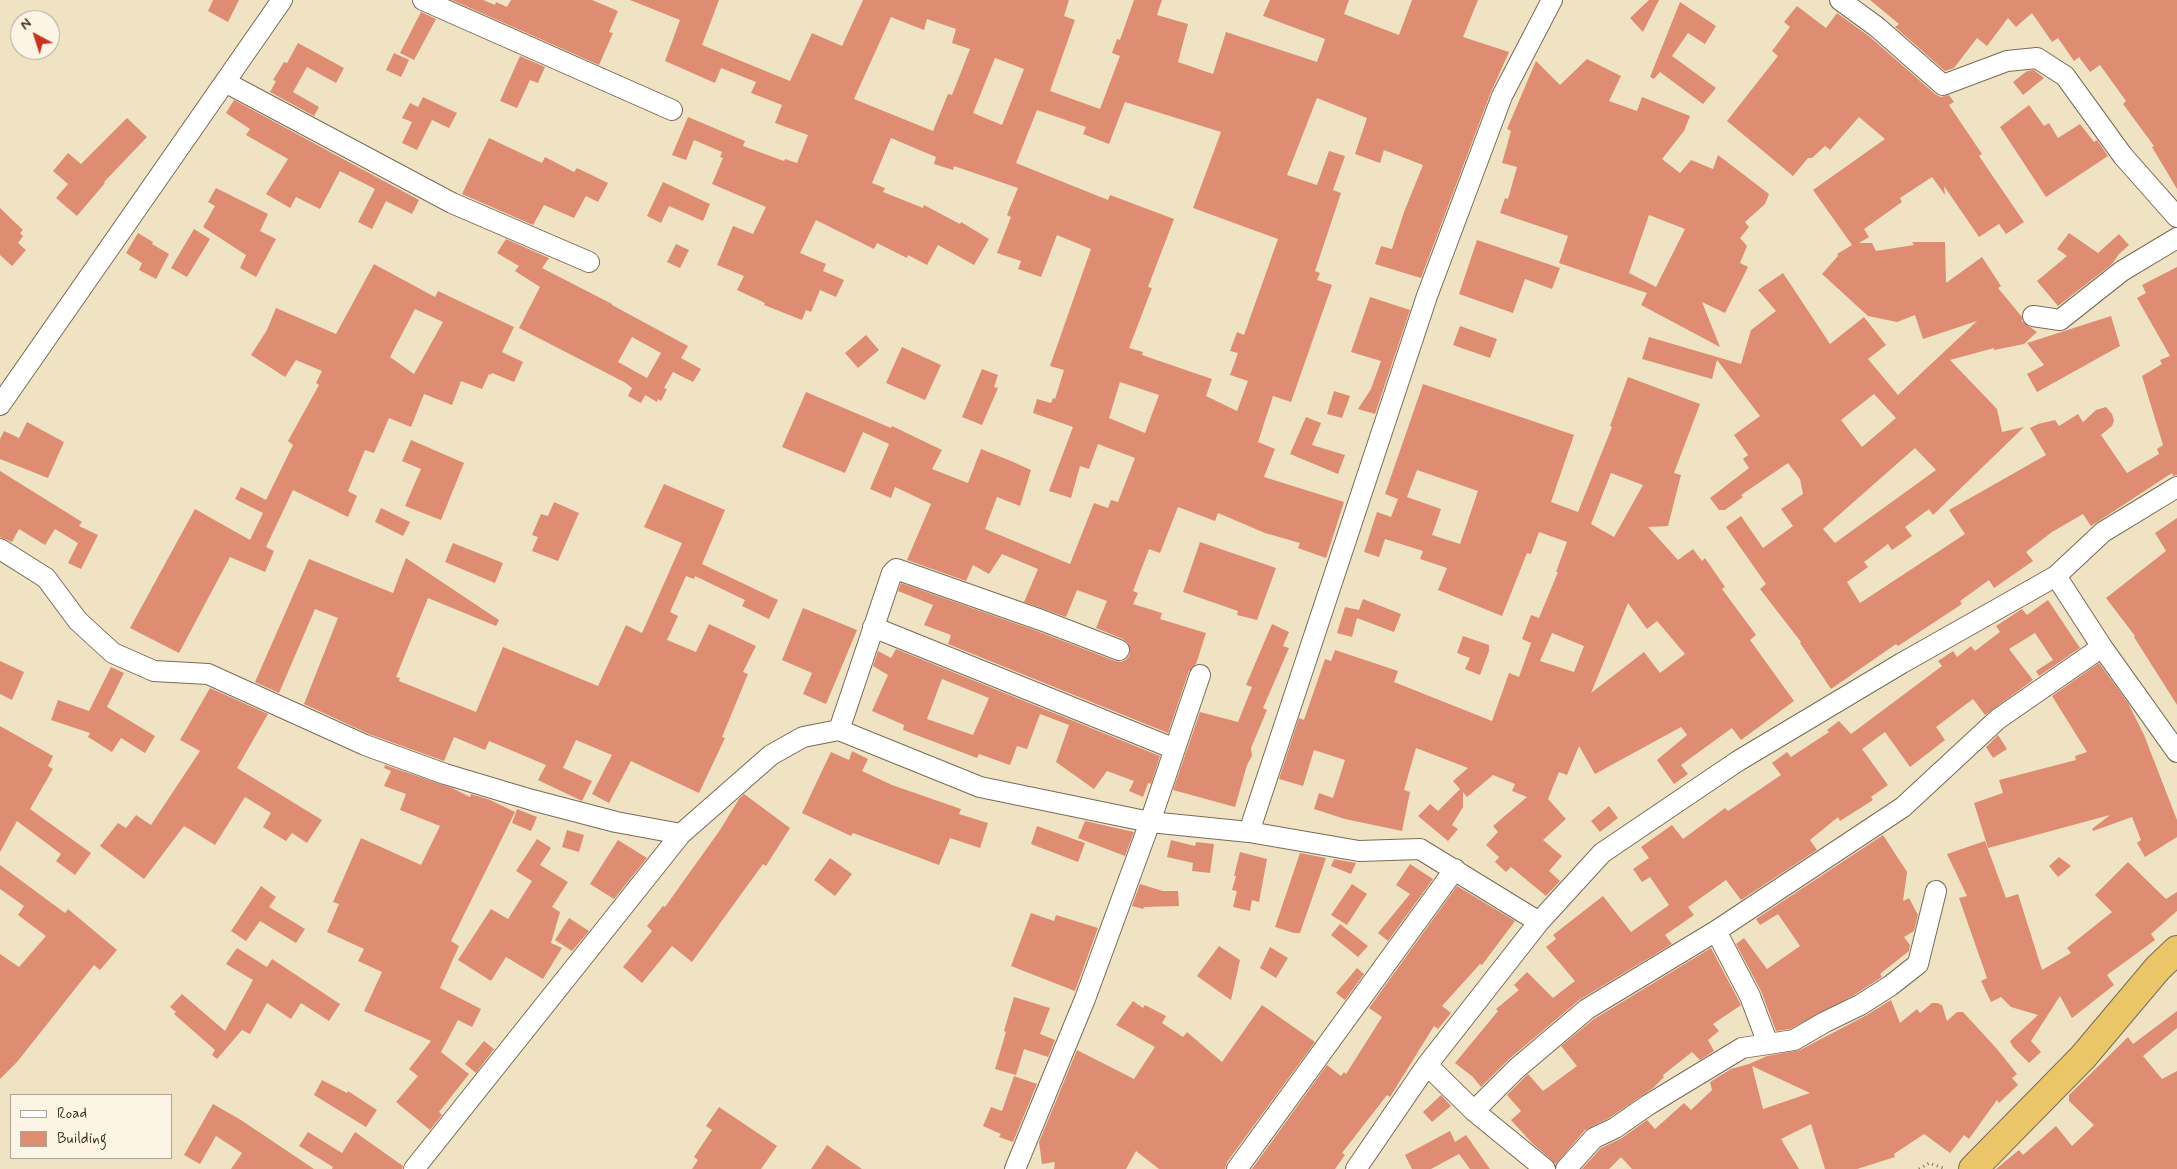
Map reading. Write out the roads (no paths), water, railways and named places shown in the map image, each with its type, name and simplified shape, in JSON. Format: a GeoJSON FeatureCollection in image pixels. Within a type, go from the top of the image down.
{"type":"FeatureCollection","features":[{"type":"Feature","properties":{"kind":"highway"},"geometry":{"type":"LineString","coordinates":[[1973,1169],[2083,1057],[2158,968],[2177,950]]}},
{"type":"Feature","properties":{"kind":"street"},"geometry":{"type":"LineString","coordinates":[[0,405],[282,0]]}},
{"type":"Feature","properties":{"kind":"street"},"geometry":{"type":"LineString","coordinates":[[423,0],[672,110]]}},
{"type":"Feature","properties":{"kind":"street"},"geometry":{"type":"LineString","coordinates":[[1249,832],[1427,296],[1502,96],[1552,0]]}},
{"type":"Feature","properties":{"kind":"street"},"geometry":{"type":"LineString","coordinates":[[1840,0],[1877,27],[1943,85],[2008,61],[2037,58],[2065,76],[2123,156],[2177,217]]}},
{"type":"Feature","properties":{"kind":"street"},"geometry":{"type":"LineString","coordinates":[[225,82],[452,203],[589,262]]}},
{"type":"Feature","properties":{"kind":"street"},"geometry":{"type":"LineString","coordinates":[[2033,316],[2060,320],[2122,271],[2177,238]]}},
{"type":"Feature","properties":{"kind":"street"},"geometry":{"type":"LineString","coordinates":[[1356,1169],[1426,1065],[1539,922],[1602,853],[1738,761],[1902,663],[2056,576],[2103,532],[2177,487]]}},
{"type":"Feature","properties":{"kind":"street"},"geometry":{"type":"LineString","coordinates":[[0,549],[46,578],[78,621],[113,653],[154,671],[208,674],[365,745],[445,774],[532,800],[616,822],[680,834]]}},
{"type":"Feature","properties":{"kind":"street"},"geometry":{"type":"LineString","coordinates":[[839,730],[873,626],[892,573],[896,569],[1120,650]]}},
{"type":"Feature","properties":{"kind":"street"},"geometry":{"type":"LineString","coordinates":[[2056,576],[2102,646],[2177,752]]}},
{"type":"Feature","properties":{"kind":"street"},"geometry":{"type":"LineString","coordinates":[[873,626],[1175,750]]}},
{"type":"Feature","properties":{"kind":"street"},"geometry":{"type":"LineString","coordinates":[[1474,1110],[1516,1069],[1587,1009],[1716,931],[1903,807],[1998,719],[2102,646]]}},
{"type":"Feature","properties":{"kind":"street"},"geometry":{"type":"LineString","coordinates":[[1015,1169],[1085,999],[1150,822],[1200,675]]}},
{"type":"Feature","properties":{"kind":"street"},"geometry":{"type":"LineString","coordinates":[[414,1169],[680,834],[771,755],[803,737],[839,730],[980,787],[1150,822],[1249,832],[1359,851],[1420,848],[1539,922]]}},
{"type":"Feature","properties":{"kind":"street"},"geometry":{"type":"LineString","coordinates":[[1237,1169],[1455,869]]}},
{"type":"Feature","properties":{"kind":"street"},"geometry":{"type":"LineString","coordinates":[[1566,1169],[1594,1138],[1615,1128],[1648,1105],[1742,1048],[1794,1040],[1825,1022],[1844,1015],[1890,986],[1918,964],[1936,891]]}},
{"type":"Feature","properties":{"kind":"street"},"geometry":{"type":"LineString","coordinates":[[1716,931],[1750,996],[1768,1044]]}},
{"type":"Feature","properties":{"kind":"street"},"geometry":{"type":"LineString","coordinates":[[1426,1065],[1474,1110],[1545,1169]]}}]}
